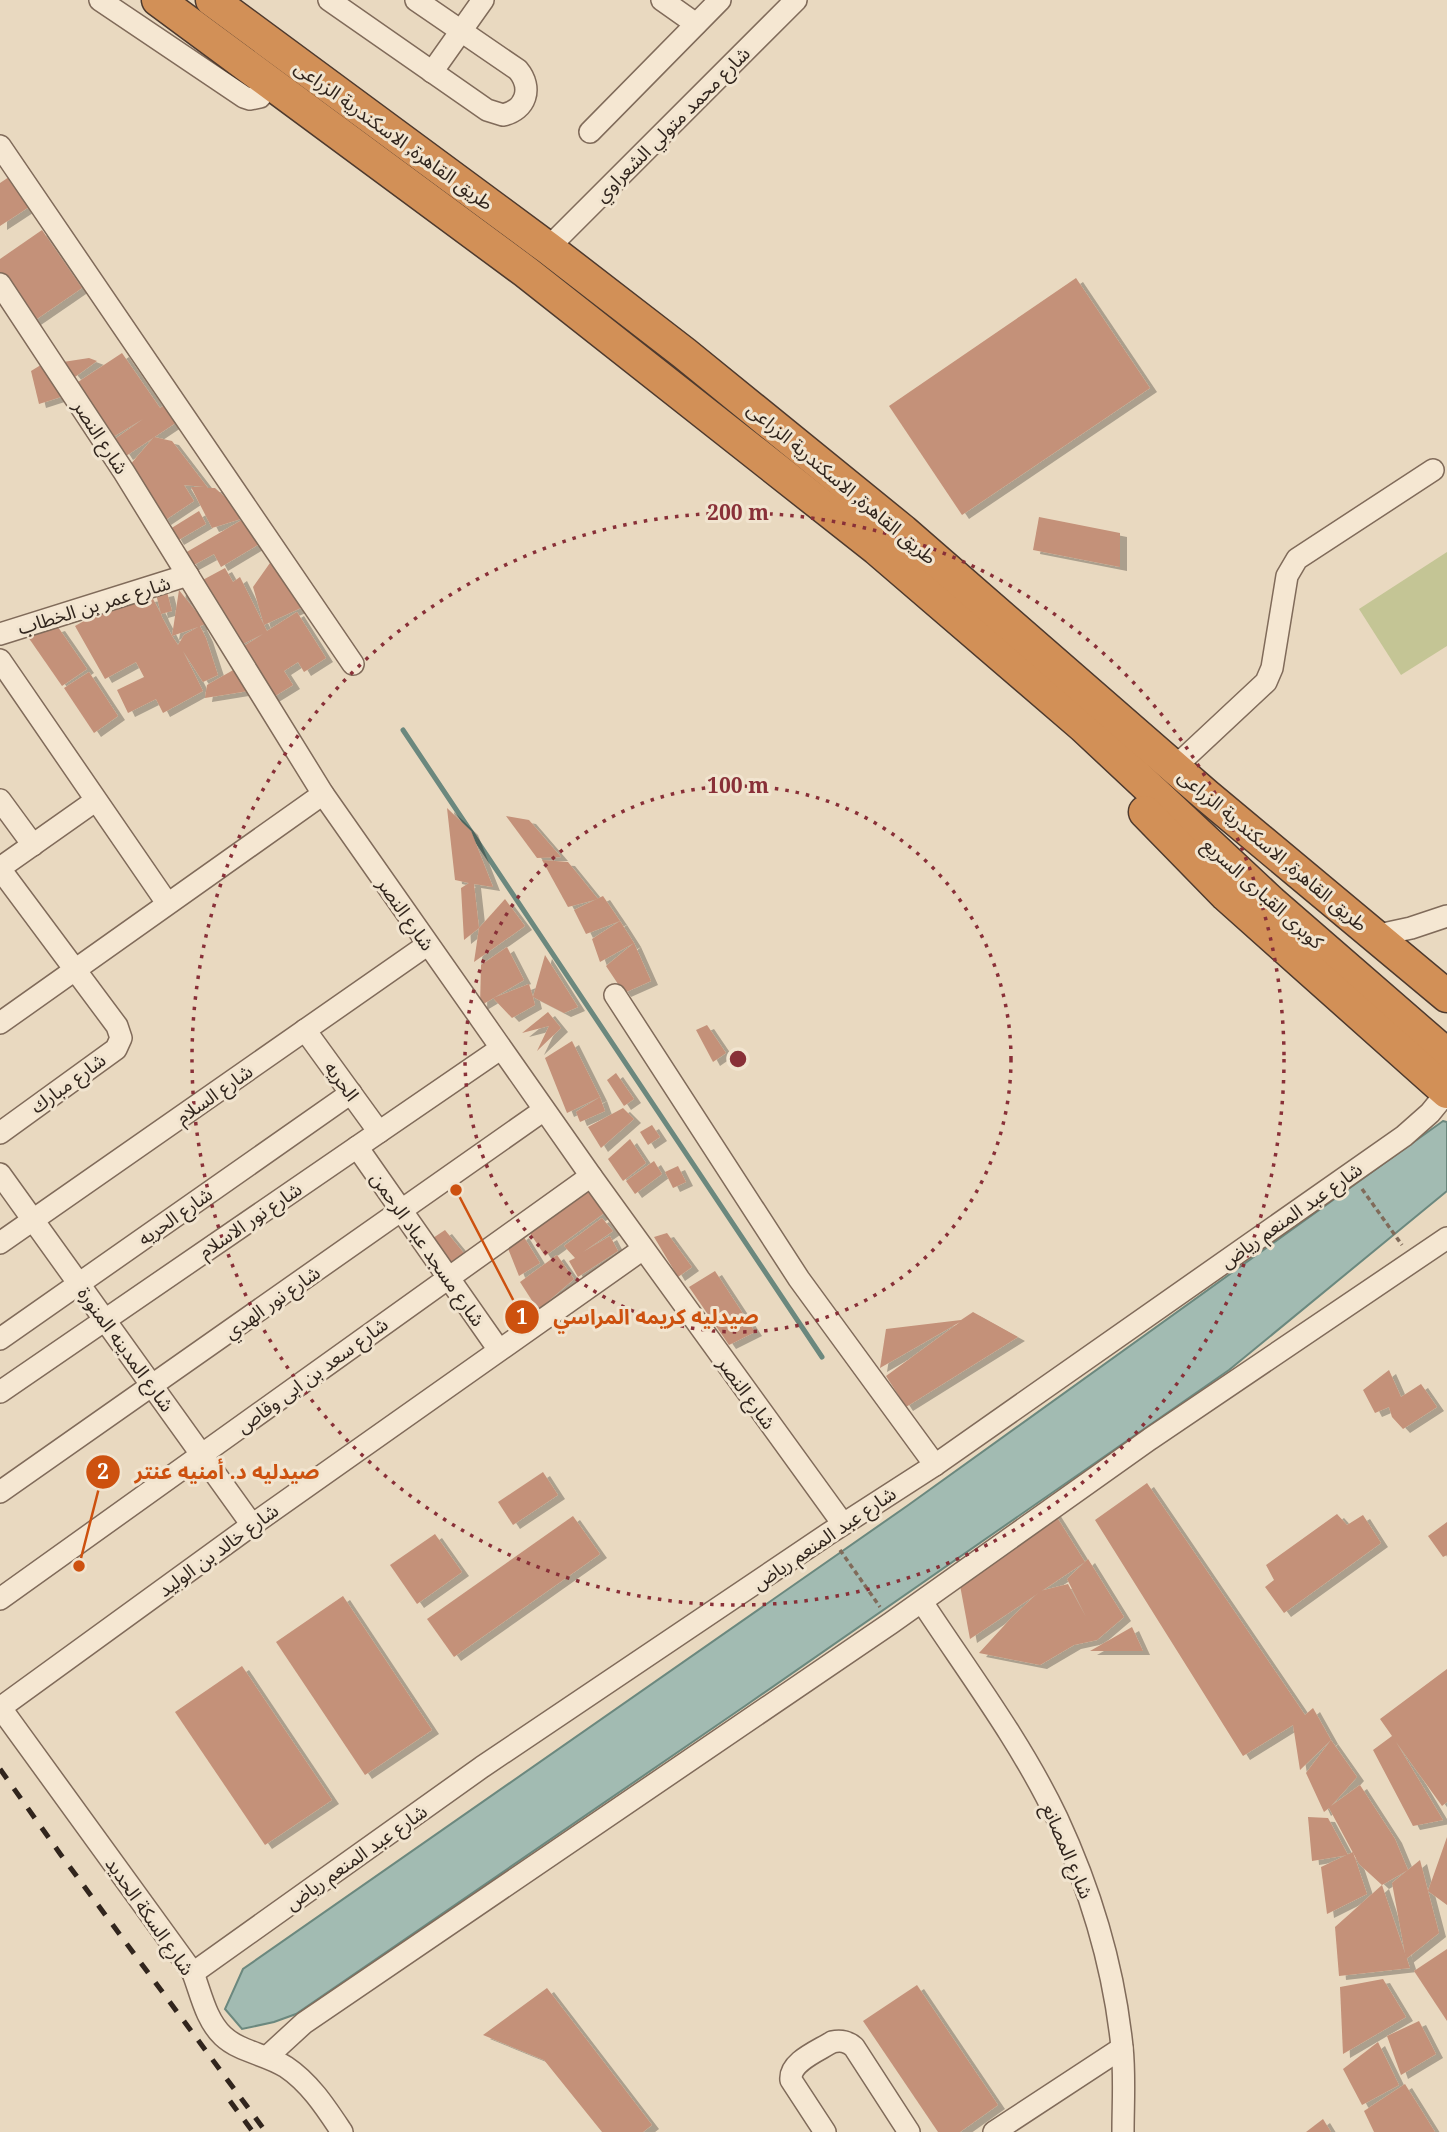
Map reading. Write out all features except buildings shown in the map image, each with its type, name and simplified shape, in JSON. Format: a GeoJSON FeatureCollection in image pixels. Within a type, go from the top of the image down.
{"type":"FeatureCollection","features":[{"type":"Feature","properties":{"kind":"highway","name":"طريق القاهرة, الاسكندرية الزراعى"},"geometry":{"type":"LineString","coordinates":[[158,0],[526,272],[877,549],[1083,726]]}},
{"type":"Feature","properties":{"kind":"highway","name":"طريق القاهرة, الاسكندرية الزراعى"},"geometry":{"type":"LineString","coordinates":[[218,2],[684,353],[904,531],[1175,767],[1447,996]]}},
{"type":"Feature","properties":{"kind":"highway","name":"كوبرى القبارى السريع"},"geometry":{"type":"LineString","coordinates":[[1083,726],[1271,902],[1447,1055]]}},
{"type":"Feature","properties":{"kind":"highway"},"geometry":{"type":"LineString","coordinates":[[1083,726],[1099,757],[1119,785],[1226,895],[1447,1092]]}},
{"type":"Feature","properties":{"kind":"street"},"geometry":{"type":"LineString","coordinates":[[100,0],[244,97],[260,97],[270,83]]}},
{"type":"Feature","properties":{"kind":"street"},"geometry":{"type":"LineString","coordinates":[[343,4],[432,72],[495,114],[511,113],[524,102],[526,85],[518,71],[416,0]]}},
{"type":"Feature","properties":{"kind":"street"},"geometry":{"type":"LineString","coordinates":[[432,72],[483,0]]}},
{"type":"Feature","properties":{"kind":"street"},"geometry":{"type":"LineString","coordinates":[[662,0],[696,23]]}},
{"type":"Feature","properties":{"kind":"street","name":"شارع محمد متولي الشعراوي"},"geometry":{"type":"LineString","coordinates":[[548,248],[796,0]]}},
{"type":"Feature","properties":{"kind":"street"},"geometry":{"type":"LineString","coordinates":[[590,132],[716,1]]}},
{"type":"Feature","properties":{"kind":"street"},"geometry":{"type":"LineString","coordinates":[[0,146],[353,664]]}},
{"type":"Feature","properties":{"kind":"street","name":"شارع النصر"},"geometry":{"type":"LineString","coordinates":[[0,284],[124,472],[323,794],[836,1529]]}},
{"type":"Feature","properties":{"kind":"street"},"geometry":{"type":"LineString","coordinates":[[1175,767],[1266,682],[1272,668],[1287,576],[1297,559],[1433,470]]}},
{"type":"Feature","properties":{"kind":"street","name":"شارع عمر بن الخطاب"},"geometry":{"type":"LineString","coordinates":[[0,634],[188,575]]}},
{"type":"Feature","properties":{"kind":"street"},"geometry":{"type":"LineString","coordinates":[[0,660],[167,903]]}},
{"type":"Feature","properties":{"kind":"street"},"geometry":{"type":"LineString","coordinates":[[0,1023],[323,794]]}},
{"type":"Feature","properties":{"kind":"street"},"geometry":{"type":"LineString","coordinates":[[0,800],[33,845]]}},
{"type":"Feature","properties":{"kind":"street"},"geometry":{"type":"LineString","coordinates":[[75,969],[0,869],[95,801]]}},
{"type":"Feature","properties":{"kind":"street"},"geometry":{"type":"LineString","coordinates":[[1374,936],[1447,916]]}},
{"type":"Feature","properties":{"kind":"street","name":"شارع السلام"},"geometry":{"type":"LineString","coordinates":[[0,1243],[427,945]]}},
{"type":"Feature","properties":{"kind":"street","name":"شارع مبارك"},"geometry":{"type":"LineString","coordinates":[[0,1133],[116,1049],[121,1038],[117,1026],[75,969]]}},
{"type":"Feature","properties":{"kind":"street"},"geometry":{"type":"LineString","coordinates":[[615,995],[799,1279],[935,1465]]}},
{"type":"Feature","properties":{"kind":"street","name":"الحريه"},"geometry":{"type":"LineString","coordinates":[[305,1030],[379,1132]]}},
{"type":"Feature","properties":{"kind":"street","name":"شارع نور الاسلام"},"geometry":{"type":"LineString","coordinates":[[0,1392],[500,1049]]}},
{"type":"Feature","properties":{"kind":"street","name":"شارع عبد المنعم رياض"},"geometry":{"type":"LineString","coordinates":[[193,1973],[494,1760],[935,1465],[1404,1136],[1430,1113],[1447,1092]]}},
{"type":"Feature","properties":{"kind":"street","name":"شارع الحريه"},"geometry":{"type":"LineString","coordinates":[[0,1339],[351,1093]]}},
{"type":"Feature","properties":{"kind":"street","name":"شارع نور الهدي"},"geometry":{"type":"LineString","coordinates":[[0,1492],[544,1110]]}},
{"type":"Feature","properties":{"kind":"street","name":"شارع مسجد عباد الرحمن"},"geometry":{"type":"LineString","coordinates":[[357,1147],[499,1350]]}},
{"type":"Feature","properties":{"kind":"street","name":"شارع المدينه المنورة"},"geometry":{"type":"LineString","coordinates":[[0,1174],[253,1525]]}},
{"type":"Feature","properties":{"kind":"street","name":"شارع سعد بن ابى وقاص"},"geometry":{"type":"LineString","coordinates":[[0,1599],[590,1176]]}},
{"type":"Feature","properties":{"kind":"street"},"geometry":{"type":"LineString","coordinates":[[267,2057],[304,2023],[922,1602],[1150,1438],[1447,1238]]}},
{"type":"Feature","properties":{"kind":"street","name":"شارع خالد بن الوليد"},"geometry":{"type":"LineString","coordinates":[[0,1707],[643,1249]]}},
{"type":"Feature","properties":{"kind":"street","name":"شارع المصانع"},"geometry":{"type":"LineString","coordinates":[[922,1602],[1022,1753],[1057,1818],[1090,1900],[1108,1973],[1122,2048],[1123,2132]]}},
{"type":"Feature","properties":{"kind":"street","name":"شارع السكة الحديد"},"geometry":{"type":"LineString","coordinates":[[0,1707],[193,1973],[212,2023],[233,2044],[267,2057],[302,2080],[317,2096],[342,2132]]}},
{"type":"Feature","properties":{"kind":"street"},"geometry":{"type":"LineString","coordinates":[[825,2132],[790,2075],[794,2067],[838,2040],[845,2041],[854,2048],[909,2132]]}},
{"type":"Feature","properties":{"kind":"street"},"geometry":{"type":"LineString","coordinates":[[994,2132],[1122,2048]]}},
{"type":"Feature","properties":{"kind":"path"},"geometry":{"type":"LineString","coordinates":[[1350,1173],[1414,1261]]}},
{"type":"Feature","properties":{"kind":"path"},"geometry":{"type":"LineString","coordinates":[[836,1529],[891,1623]]}},
{"type":"Feature","properties":{"kind":"green space"},"geometry":{"type":"Polygon","coordinates":[[[1447,552],[1447,646],[1401,675],[1359,609],[1447,552]]]}},
{"type":"Feature","properties":{"kind":"water"},"geometry":{"type":"Polygon","coordinates":[[[1443,1121],[1447,1122],[1447,1191],[1229,1370],[296,2014],[242,2029],[225,2009],[243,1969],[907,1506],[1443,1121]]]}},
{"type":"Feature","properties":{"kind":"waterway"},"geometry":{"type":"LineString","coordinates":[[403,730],[822,1357]]}},
{"type":"Feature","properties":{"kind":"railway"},"geometry":{"type":"LineString","coordinates":[[0,1769],[266,2132]]}},
{"type":"Feature","properties":{"kind":"railway"},"geometry":{"type":"LineString","coordinates":[[230,2101],[253,2132]]}},
{"type":"Feature","properties":{"kind":"place","name":"صيدليه كريمه المراسي"},"geometry":{"type":"Point","coordinates":[456,1190]}},
{"type":"Feature","properties":{"kind":"place","name":"صيدليه د. أمنيه عنتر"},"geometry":{"type":"Point","coordinates":[79,1566]}}]}
